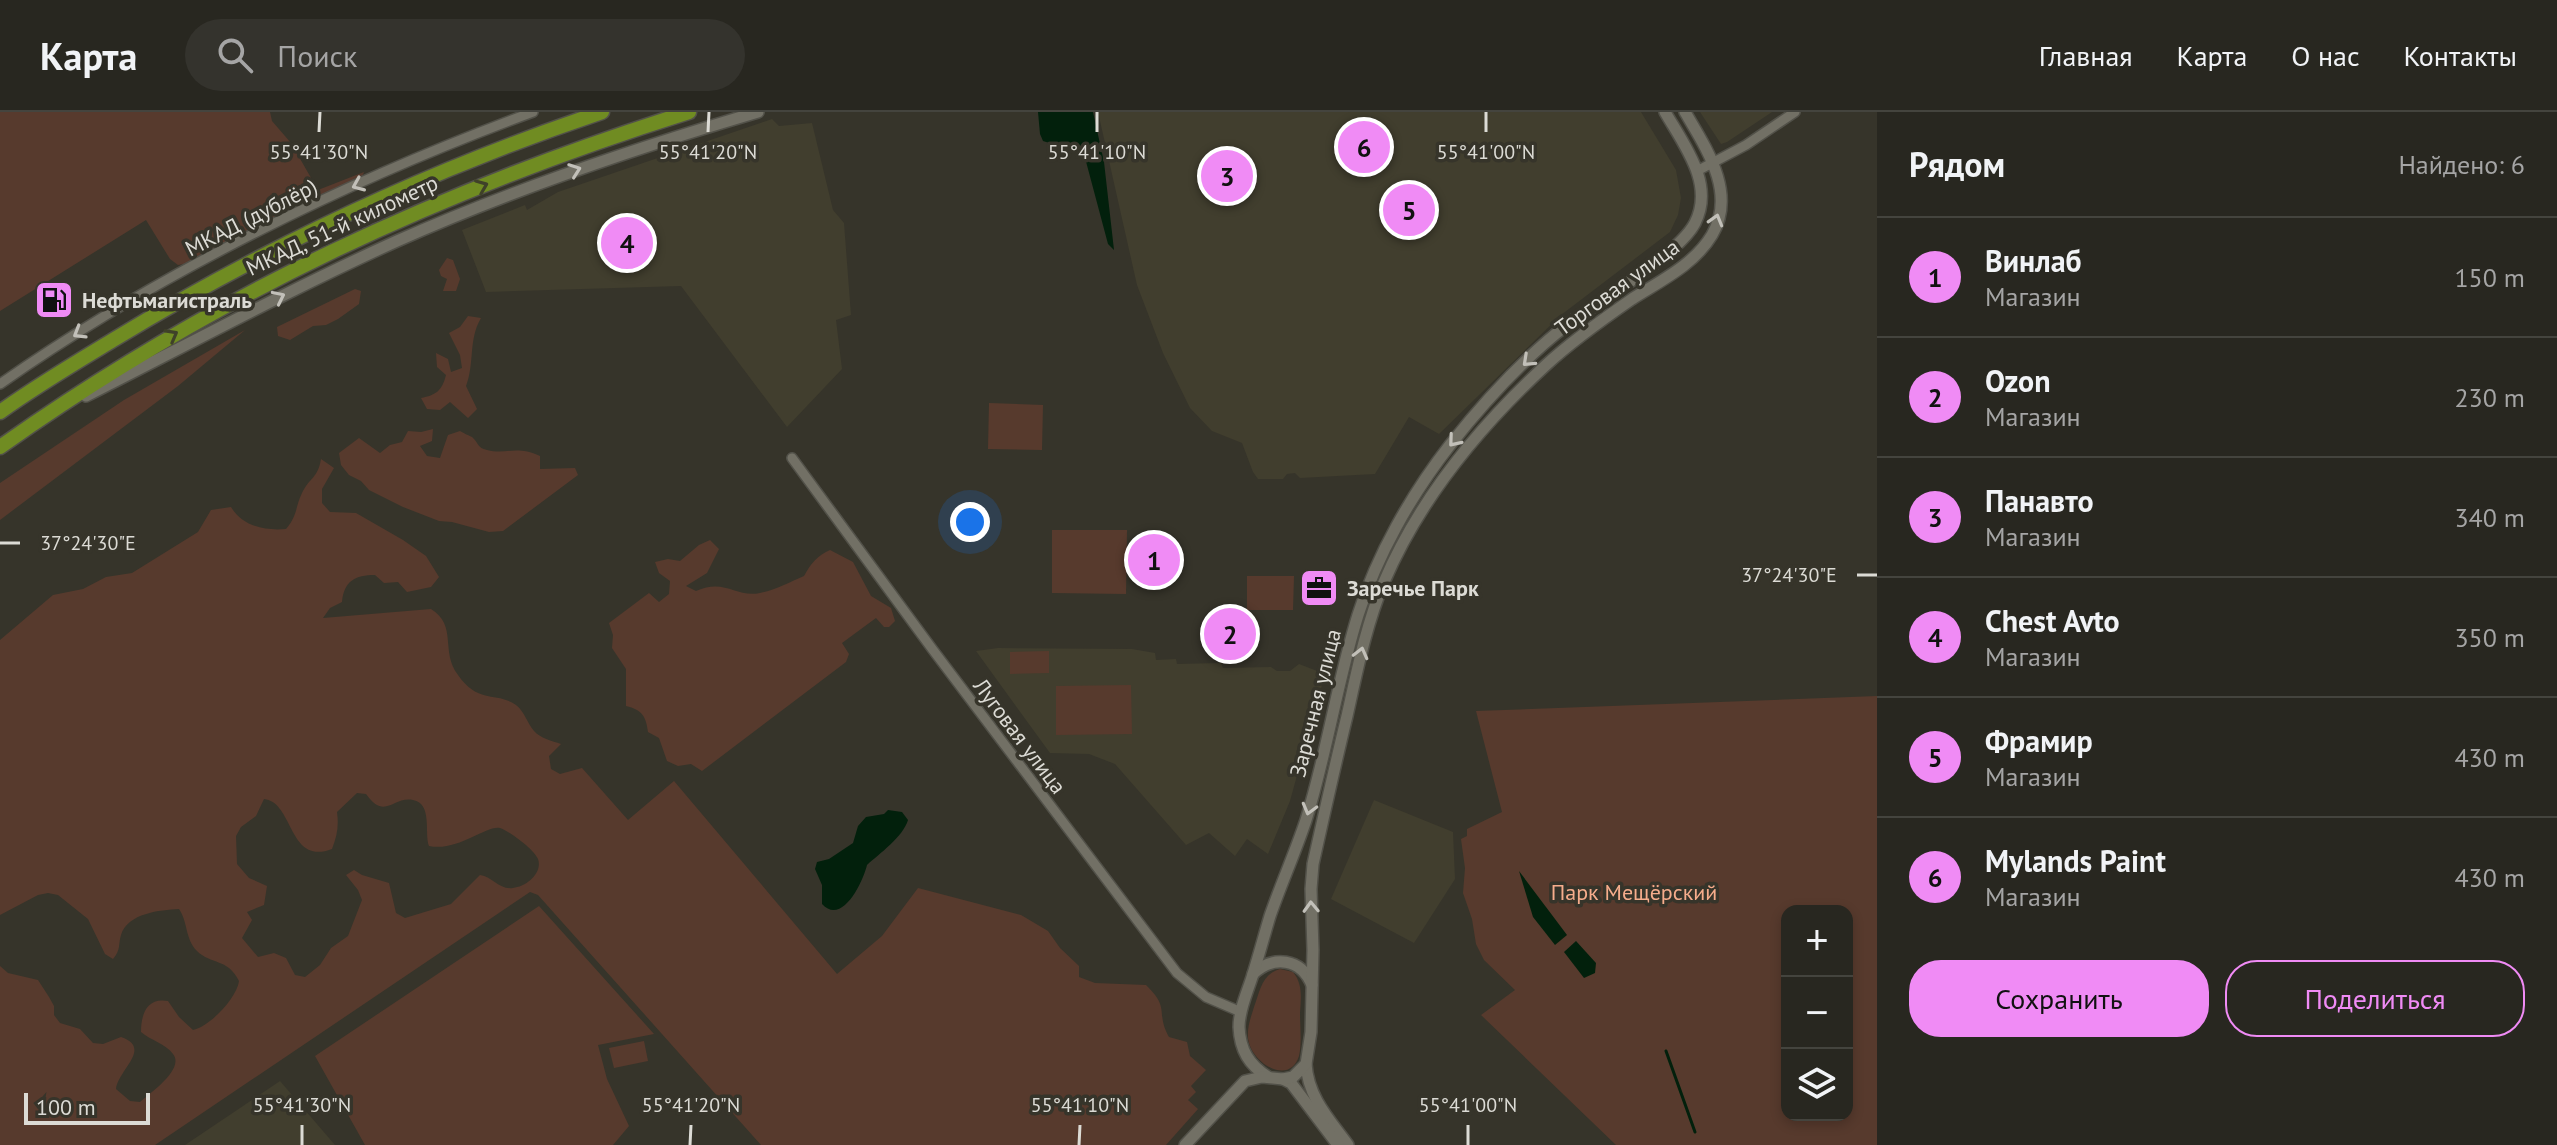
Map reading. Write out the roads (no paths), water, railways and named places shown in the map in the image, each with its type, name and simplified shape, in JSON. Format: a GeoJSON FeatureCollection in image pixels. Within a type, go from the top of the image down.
{"type":"FeatureCollection","features":[{"type":"Feature","properties":{"kind":"highway","name":"МКАД, 51-й километр"},"geometry":{"type":"LineString","coordinates":[[0,412],[164,309],[252,262],[375,202],[531,137],[602,112]]}},
{"type":"Feature","properties":{"kind":"highway","name":"МКАД, 51-й километр"},"geometry":{"type":"LineString","coordinates":[[0,447],[148,348],[264,283],[349,242],[543,161],[689,112]]}},
{"type":"Feature","properties":{"kind":"street","name":"МКАД (дублёр)"},"geometry":{"type":"LineString","coordinates":[[0,384],[150,290],[241,241],[333,195],[533,112]]}},
{"type":"Feature","properties":{"kind":"street"},"geometry":{"type":"LineString","coordinates":[[35,422],[219,327],[398,241],[595,163],[758,112]]}},
{"type":"Feature","properties":{"kind":"street","name":"Торговая улица"},"geometry":{"type":"LineString","coordinates":[[1506,382],[1566,326],[1680,243],[1697,220],[1702,205],[1697,171],[1665,112]]}},
{"type":"Feature","properties":{"kind":"street","name":"Торговая улица"},"geometry":{"type":"LineString","coordinates":[[1518,394],[1547,364],[1579,338],[1682,267],[1712,235],[1720,215],[1719,183],[1714,163],[1685,112]]}},
{"type":"Feature","properties":{"kind":"street"},"geometry":{"type":"LineString","coordinates":[[1697,171],[1795,112]]}},
{"type":"Feature","properties":{"kind":"street","name":"Заречная улица"},"geometry":{"type":"LineString","coordinates":[[1185,1145],[1237,1087],[1247,1059],[1240,1038],[1241,1012],[1270,915],[1306,819],[1354,628],[1370,581],[1387,545],[1428,476],[1506,382]]}},
{"type":"Feature","properties":{"kind":"street","name":"Заречная улица"},"geometry":{"type":"LineString","coordinates":[[1306,1064],[1311,1032],[1313,864],[1369,621],[1397,553],[1432,495],[1462,455],[1518,394]]}},
{"type":"Feature","properties":{"kind":"street","name":"Луговая улица"},"geometry":{"type":"LineString","coordinates":[[792,458],[942,663],[1177,973],[1206,997],[1241,1012]]}},
{"type":"Feature","properties":{"kind":"street"},"geometry":{"type":"LineString","coordinates":[[1253,974],[1266,964],[1286,961],[1303,970],[1312,985]]}},
{"type":"Feature","properties":{"kind":"street"},"geometry":{"type":"LineString","coordinates":[[1247,1059],[1268,1077]]}},
{"type":"Feature","properties":{"kind":"street"},"geometry":{"type":"LineString","coordinates":[[1237,1087],[1245,1081],[1293,1077],[1306,1064]]}},
{"type":"Feature","properties":{"kind":"street"},"geometry":{"type":"LineString","coordinates":[[1306,1064],[1310,1090],[1315,1100],[1348,1145]]}},
{"type":"Feature","properties":{"kind":"street"},"geometry":{"type":"LineString","coordinates":[[1283,1079],[1291,1083],[1338,1145]]}},
{"type":"Feature","properties":{"kind":"waterway"},"geometry":{"type":"LineString","coordinates":[[1666,1051],[1695,1132]]}},
{"type":"Feature","properties":{"kind":"place","name":"Mylands Paint"},"geometry":{"type":"Point","coordinates":[1364,147]}},
{"type":"Feature","properties":{"kind":"place","name":"Панавто"},"geometry":{"type":"Point","coordinates":[1227,176]}},
{"type":"Feature","properties":{"kind":"place","name":"Фрамир"},"geometry":{"type":"Point","coordinates":[1409,210]}},
{"type":"Feature","properties":{"kind":"place","name":"Chest Avto"},"geometry":{"type":"Point","coordinates":[627,243]}},
{"type":"Feature","properties":{"kind":"place","name":"Нефтьмагистраль"},"geometry":{"type":"Point","coordinates":[54,300]}},
{"type":"Feature","properties":{"kind":"place","name":"Винлаб"},"geometry":{"type":"Point","coordinates":[1154,560]}},
{"type":"Feature","properties":{"kind":"place","name":"Заречье Парк"},"geometry":{"type":"Point","coordinates":[1319,588]}},
{"type":"Feature","properties":{"kind":"place","name":"Ozon"},"geometry":{"type":"Point","coordinates":[1230,634]}},
{"type":"Feature","properties":{"kind":"park label","name":"Парк Мещёрский"},"geometry":{"type":"Point","coordinates":[1634,892]}}]}
